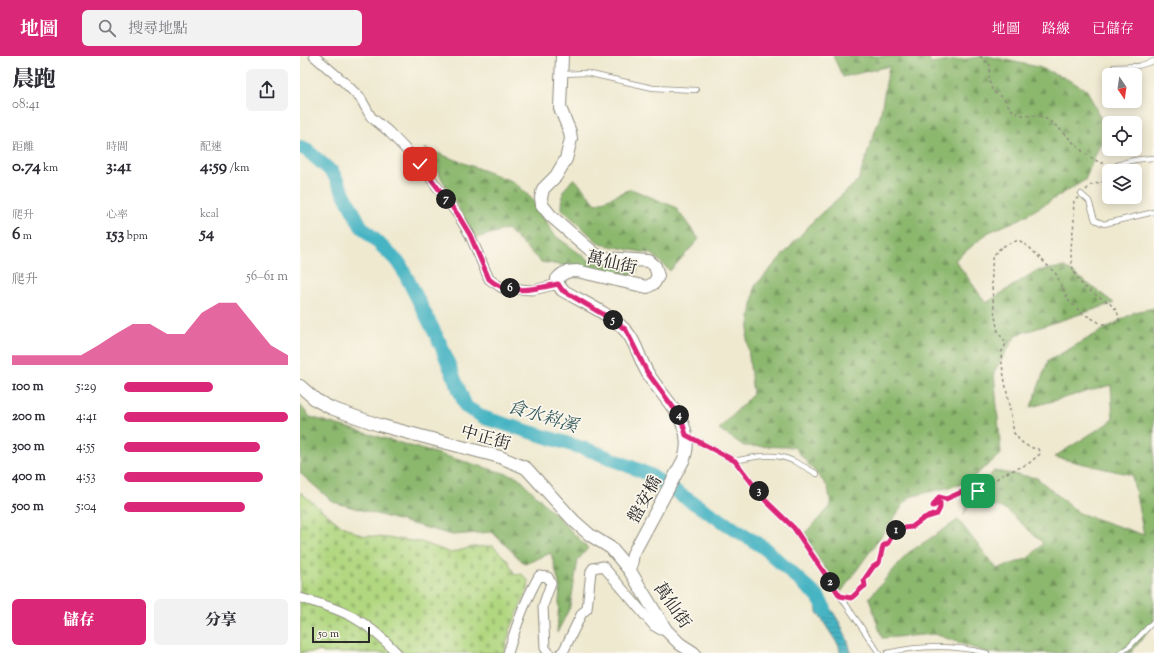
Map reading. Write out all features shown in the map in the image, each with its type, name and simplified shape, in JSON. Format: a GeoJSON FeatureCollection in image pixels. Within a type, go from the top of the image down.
{"type":"FeatureCollection","features":[{"type":"Feature","properties":{"kind":"street"},"geometry":{"type":"LineString","coordinates":[[314,56],[361,99],[371,117],[388,131],[420,164],[458,215],[470,235],[489,279],[502,288],[533,290],[558,284],[562,290],[616,322],[626,330],[647,372],[681,418],[686,435]]}},
{"type":"Feature","properties":{"kind":"street","name":"萬仙街"},"geometry":{"type":"LineString","coordinates":[[558,284],[557,279],[561,274],[569,271],[577,271],[647,287],[654,283],[658,276],[655,266],[649,261],[604,258],[595,254],[551,216],[542,205],[541,198],[543,190],[556,176],[566,159],[570,139],[570,132],[560,108],[562,56]]}},
{"type":"Feature","properties":{"kind":"street","name":"中正街"},"geometry":{"type":"LineString","coordinates":[[300,386],[316,400],[331,408],[379,425],[500,457],[526,468],[574,522],[590,535],[611,548],[630,571]]}},
{"type":"Feature","properties":{"kind":"street","name":"盤安橋"},"geometry":{"type":"LineString","coordinates":[[630,571],[633,554],[684,459],[687,450],[686,435]]}},
{"type":"Feature","properties":{"kind":"street"},"geometry":{"type":"LineString","coordinates":[[561,653],[564,650],[582,613],[587,609],[591,571],[593,568],[603,566],[654,626],[662,630],[666,630]]}},
{"type":"Feature","properties":{"kind":"street","name":"萬仙街"},"geometry":{"type":"LineString","coordinates":[[630,571],[666,630],[680,644],[694,653]]}},
{"type":"Feature","properties":{"kind":"street"},"geometry":{"type":"LineString","coordinates":[[508,653],[515,629],[530,592],[539,576],[542,575],[548,577],[551,583],[543,606],[545,648],[549,653]]}},
{"type":"Feature","properties":{"kind":"street"},"geometry":{"type":"LineString","coordinates":[[300,598],[332,607],[365,622],[397,653]]}},
{"type":"Feature","properties":{"kind":"lane"},"geometry":{"type":"LineString","coordinates":[[1114,67],[1138,66],[1154,61]]}},
{"type":"Feature","properties":{"kind":"lane"},"geometry":{"type":"LineString","coordinates":[[561,74],[586,73],[653,88],[696,90]]}},
{"type":"Feature","properties":{"kind":"lane"},"geometry":{"type":"LineString","coordinates":[[1117,164],[1132,159],[1154,158]]}},
{"type":"Feature","properties":{"kind":"lane"},"geometry":{"type":"LineString","coordinates":[[1081,194],[1088,201],[1095,220],[1104,224],[1154,212]]}},
{"type":"Feature","properties":{"kind":"lane"},"geometry":{"type":"LineString","coordinates":[[686,435],[735,461],[765,500],[794,528],[879,653]]}},
{"type":"Feature","properties":{"kind":"lane"},"geometry":{"type":"LineString","coordinates":[[735,461],[759,456],[783,456],[792,459],[817,474]]}},
{"type":"Feature","properties":{"kind":"lane"},"geometry":{"type":"LineString","coordinates":[[1120,653],[1130,646],[1154,622]]}},
{"type":"Feature","properties":{"kind":"lane"},"geometry":{"type":"LineString","coordinates":[[887,653],[910,647],[941,646],[988,653]]}},
{"type":"Feature","properties":{"kind":"path"},"geometry":{"type":"LineString","coordinates":[[980,56],[990,65],[989,79],[992,90],[1003,98],[1007,106],[1021,115],[1035,114],[1048,120],[1074,142],[1087,156],[1106,164]]}},
{"type":"Feature","properties":{"kind":"path"},"geometry":{"type":"LineString","coordinates":[[840,596],[851,598],[865,586],[864,580],[873,567],[879,563],[883,546],[888,543],[896,529],[912,527],[924,518],[937,514],[940,508],[940,503],[933,506],[939,497],[946,499],[964,491],[978,491],[1004,474],[1028,464],[1036,459],[1040,454],[1038,449],[1028,447],[1020,442],[1014,433],[1002,365],[1001,353],[1006,344],[998,332],[994,310],[991,274],[995,254],[1006,244],[1019,240],[1030,248],[1056,274],[1068,300],[1082,313],[1102,324],[1113,325],[1119,321],[1120,315],[1116,307],[1097,297],[1080,282],[1073,267],[1070,250],[1073,241],[1074,200],[1091,185],[1102,182]]}},
{"type":"Feature","properties":{"kind":"green space"},"geometry":{"type":"Polygon","coordinates":[[[833,56],[929,56],[930,64],[987,56],[1038,67],[1063,77],[1087,90],[1102,122],[1102,140],[1085,180],[1020,219],[989,232],[955,260],[986,303],[1036,271],[1065,267],[1114,303],[1016,335],[994,372],[1001,454],[966,483],[909,497],[841,592],[803,535],[831,506],[828,487],[794,447],[744,446],[719,429],[753,394],[747,338],[755,286],[817,217],[858,181],[880,117],[889,66],[843,77],[833,56]]]}},
{"type":"Feature","properties":{"kind":"green space"},"geometry":{"type":"Polygon","coordinates":[[[424,148],[514,182],[533,200],[554,235],[590,261],[638,270],[631,275],[541,262],[507,229],[476,238],[424,148]]]}},
{"type":"Feature","properties":{"kind":"green space"},"geometry":{"type":"Polygon","coordinates":[[[574,178],[596,204],[631,189],[675,207],[699,239],[670,271],[652,254],[600,244],[562,209],[563,191],[574,178]]]}},
{"type":"Feature","properties":{"kind":"green space"},"geometry":{"type":"Polygon","coordinates":[[[1154,308],[1154,623],[1131,653],[987,653],[935,634],[882,638],[869,598],[908,553],[958,520],[997,569],[1029,558],[1043,543],[1007,510],[974,499],[964,514],[969,496],[994,471],[1037,478],[1079,513],[1144,535],[1132,475],[1054,457],[1113,420],[1111,385],[1031,407],[1048,361],[1135,312],[1154,308]]]}},
{"type":"Feature","properties":{"kind":"green space"},"geometry":{"type":"Polygon","coordinates":[[[300,405],[310,417],[518,477],[588,548],[578,560],[570,607],[557,633],[560,587],[551,553],[525,564],[492,532],[452,535],[333,502],[300,473],[300,405]]]}},
{"type":"Feature","properties":{"kind":"green space"},"geometry":{"type":"Polygon","coordinates":[[[300,492],[340,525],[361,535],[421,542],[451,553],[472,547],[493,546],[508,561],[515,575],[522,574],[529,581],[528,589],[510,630],[504,653],[323,653],[322,651],[300,653],[300,492]]]}},
{"type":"Feature","properties":{"kind":"water"},"geometry":{"type":"Polygon","coordinates":[[[820,593],[843,629],[851,653],[840,653],[839,646],[817,612],[815,594],[820,593]]]}},
{"type":"Feature","properties":{"kind":"waterway","name":"食水嵙溪"},"geometry":{"type":"LineString","coordinates":[[300,147],[308,151],[333,173],[361,226],[400,264],[440,343],[466,407],[485,418],[595,452],[648,474],[763,547],[818,597],[825,609]]}},
{"type":"Feature","properties":{"kind":"route"},"geometry":{"type":"LineString","coordinates":[[420,164],[458,215],[470,235],[489,279],[495,285],[502,288],[533,290],[558,284],[562,290],[616,322],[626,330],[647,372],[681,418],[686,435],[735,461],[765,500],[794,528],[840,596],[851,598],[865,586],[864,580],[873,567],[879,563],[883,546],[888,543],[896,529],[912,527],[924,518],[937,514],[940,508],[940,503],[933,506],[939,497],[946,499],[964,491],[978,491]]}}]}
